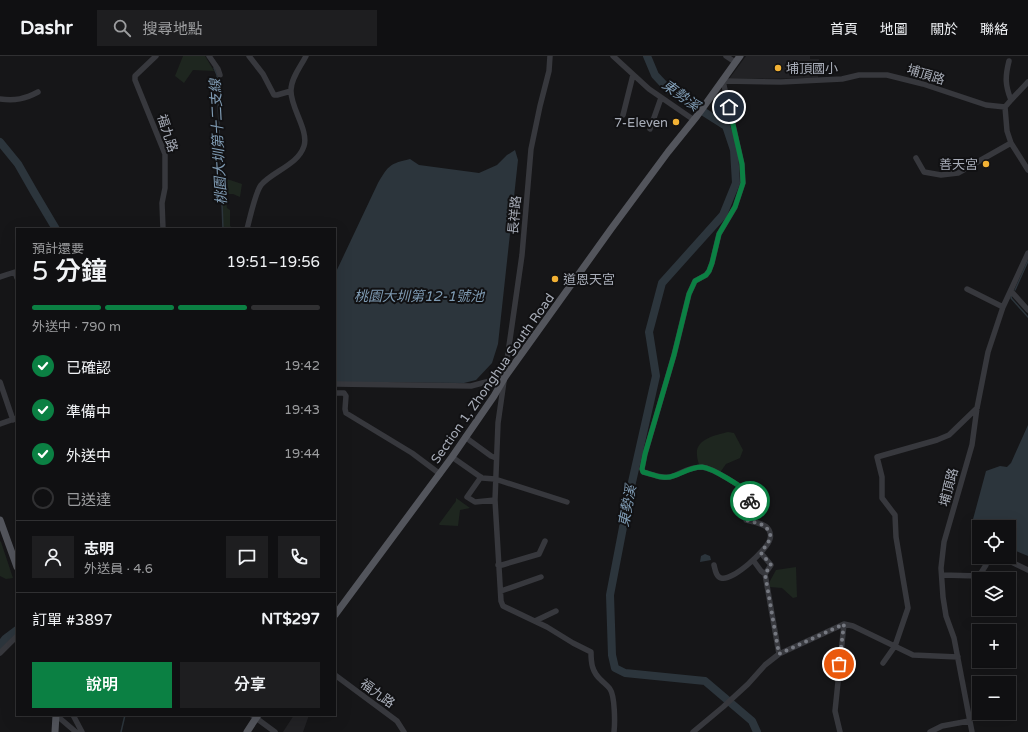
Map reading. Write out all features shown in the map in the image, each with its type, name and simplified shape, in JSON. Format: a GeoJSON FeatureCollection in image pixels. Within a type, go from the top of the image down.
{"type":"FeatureCollection","features":[{"type":"Feature","properties":{"kind":"main road","name":"Section 1, Zhonghua South Road"},"geometry":{"type":"LineString","coordinates":[[336,614],[440,474],[494,396],[505,377],[632,199],[696,118],[740,56]]}},
{"type":"Feature","properties":{"kind":"main road"},"geometry":{"type":"LineString","coordinates":[[0,520],[16,564]]}},
{"type":"Feature","properties":{"kind":"main road"},"geometry":{"type":"LineString","coordinates":[[55,732],[56,716]]}},
{"type":"Feature","properties":{"kind":"main road"},"geometry":{"type":"LineString","coordinates":[[247,732],[256,716]]}},
{"type":"Feature","properties":{"kind":"street","name":"福九路"},"geometry":{"type":"LineString","coordinates":[[156,56],[135,76],[135,80],[165,154],[165,188],[162,203],[163,228]]}},
{"type":"Feature","properties":{"kind":"street"},"geometry":{"type":"LineString","coordinates":[[209,56],[218,69],[220,75]]}},
{"type":"Feature","properties":{"kind":"street"},"geometry":{"type":"LineString","coordinates":[[249,56],[263,74],[274,95],[291,91]]}},
{"type":"Feature","properties":{"kind":"street"},"geometry":{"type":"LineString","coordinates":[[247,228],[261,186],[299,156],[305,144],[291,91],[292,84],[306,56]]}},
{"type":"Feature","properties":{"kind":"street","name":"長祥路"},"geometry":{"type":"LineString","coordinates":[[535,621],[503,606],[501,601],[498,565],[495,479],[498,423],[522,255],[531,149],[549,70],[550,56]]}},
{"type":"Feature","properties":{"kind":"street"},"geometry":{"type":"LineString","coordinates":[[613,56],[661,98],[696,118]]}},
{"type":"Feature","properties":{"kind":"street"},"geometry":{"type":"LineString","coordinates":[[726,56],[735,62]]}},
{"type":"Feature","properties":{"kind":"street"},"geometry":{"type":"LineString","coordinates":[[1008,61],[1005,76],[1007,90],[1011,100]]}},
{"type":"Feature","properties":{"kind":"street"},"geometry":{"type":"LineString","coordinates":[[623,115],[633,75]]}},
{"type":"Feature","properties":{"kind":"street","name":"埔頂路"},"geometry":{"type":"LineString","coordinates":[[723,81],[781,82],[842,79],[859,75],[887,75],[923,84],[986,104],[1005,107]]}},
{"type":"Feature","properties":{"kind":"street"},"geometry":{"type":"LineString","coordinates":[[714,565],[719,577],[730,578],[761,553],[770,540],[769,530],[765,526],[746,520],[745,518],[750,503],[750,494],[738,485],[708,468],[702,467],[665,477],[643,472],[642,469],[674,355],[689,294],[695,281],[706,275],[709,271],[719,234],[735,207],[743,183],[742,164],[723,81]]}},
{"type":"Feature","properties":{"kind":"street"},"geometry":{"type":"LineString","coordinates":[[1028,82],[1005,107],[1007,131],[1011,143],[1028,170]]}},
{"type":"Feature","properties":{"kind":"street"},"geometry":{"type":"LineString","coordinates":[[0,99],[18,100],[29,97],[38,92]]}},
{"type":"Feature","properties":{"kind":"street"},"geometry":{"type":"LineString","coordinates":[[650,129],[661,98]]}},
{"type":"Feature","properties":{"kind":"street"},"geometry":{"type":"LineString","coordinates":[[916,158],[924,172],[941,175],[958,173],[1011,143]]}},
{"type":"Feature","properties":{"kind":"street","name":"埔頂路"},"geometry":{"type":"LineString","coordinates":[[972,732],[968,721],[954,638],[946,616],[942,575],[944,542],[972,445],[977,408],[988,352],[1002,307],[1028,253]]}},
{"type":"Feature","properties":{"kind":"street"},"geometry":{"type":"LineString","coordinates":[[0,277],[15,272],[16,275]]}},
{"type":"Feature","properties":{"kind":"street"},"geometry":{"type":"LineString","coordinates":[[968,289],[1002,307]]}},
{"type":"Feature","properties":{"kind":"street"},"geometry":{"type":"LineString","coordinates":[[1011,291],[1028,310]]}},
{"type":"Feature","properties":{"kind":"street"},"geometry":{"type":"LineString","coordinates":[[336,384],[471,386],[505,377]]}},
{"type":"Feature","properties":{"kind":"street"},"geometry":{"type":"LineString","coordinates":[[0,382],[15,419],[0,424]]}},
{"type":"Feature","properties":{"kind":"street"},"geometry":{"type":"LineString","coordinates":[[336,393],[344,393],[346,396],[346,413],[412,453],[440,474]]}},
{"type":"Feature","properties":{"kind":"street"},"geometry":{"type":"LineString","coordinates":[[883,663],[895,646],[908,608],[896,537],[895,515],[882,498],[882,477],[877,457],[937,440],[949,435],[977,408]]}},
{"type":"Feature","properties":{"kind":"street"},"geometry":{"type":"LineString","coordinates":[[465,437],[496,458]]}},
{"type":"Feature","properties":{"kind":"street"},"geometry":{"type":"LineString","coordinates":[[452,457],[481,477],[495,479],[567,502]]}},
{"type":"Feature","properties":{"kind":"street"},"geometry":{"type":"LineString","coordinates":[[481,477],[467,497],[475,502],[495,500]]}},
{"type":"Feature","properties":{"kind":"street"},"geometry":{"type":"LineString","coordinates":[[0,535],[7,540]]}},
{"type":"Feature","properties":{"kind":"street"},"geometry":{"type":"LineString","coordinates":[[498,565],[539,554],[545,541]]}},
{"type":"Feature","properties":{"kind":"street"},"geometry":{"type":"LineString","coordinates":[[761,553],[771,565],[765,574],[779,654]]}},
{"type":"Feature","properties":{"kind":"street"},"geometry":{"type":"LineString","coordinates":[[753,560],[761,572],[765,574]]}},
{"type":"Feature","properties":{"kind":"street"},"geometry":{"type":"LineString","coordinates":[[942,575],[979,576],[986,564]]}},
{"type":"Feature","properties":{"kind":"street"},"geometry":{"type":"LineString","coordinates":[[1016,564],[1028,570]]}},
{"type":"Feature","properties":{"kind":"street"},"geometry":{"type":"LineString","coordinates":[[501,590],[541,577]]}},
{"type":"Feature","properties":{"kind":"street"},"geometry":{"type":"LineString","coordinates":[[535,621],[556,611]]}},
{"type":"Feature","properties":{"kind":"street"},"geometry":{"type":"LineString","coordinates":[[535,621],[563,636],[572,643],[591,652],[593,669],[599,679],[611,690],[615,716],[614,732]]}},
{"type":"Feature","properties":{"kind":"street"},"geometry":{"type":"LineString","coordinates":[[840,732],[835,711],[844,624]]}},
{"type":"Feature","properties":{"kind":"street"},"geometry":{"type":"LineString","coordinates":[[694,732],[738,694],[765,665],[779,654],[844,624],[853,626],[912,654],[958,657]]}},
{"type":"Feature","properties":{"kind":"street"},"geometry":{"type":"LineString","coordinates":[[0,653],[16,637]]}},
{"type":"Feature","properties":{"kind":"street","name":"福九路"},"geometry":{"type":"LineString","coordinates":[[336,676],[397,721],[404,732]]}},
{"type":"Feature","properties":{"kind":"street"},"geometry":{"type":"LineString","coordinates":[[57,716],[76,732]]}},
{"type":"Feature","properties":{"kind":"street"},"geometry":{"type":"LineString","coordinates":[[74,716],[82,732]]}},
{"type":"Feature","properties":{"kind":"street"},"geometry":{"type":"LineString","coordinates":[[256,716],[275,732]]}},
{"type":"Feature","properties":{"kind":"street"},"geometry":{"type":"LineString","coordinates":[[930,732],[942,726],[968,721]]}},
{"type":"Feature","properties":{"kind":"shaded area"},"geometry":{"type":"Polygon","coordinates":[[[183,56],[205,56],[214,71],[193,70],[184,83],[175,76],[183,56]]]}},
{"type":"Feature","properties":{"kind":"shaded area","name":"埔頂國小"},"geometry":{"type":"Polygon","coordinates":[[[746,56],[810,56],[810,59],[819,59],[818,78],[729,79],[746,56]]]}},
{"type":"Feature","properties":{"kind":"shaded area"},"geometry":{"type":"Polygon","coordinates":[[[221,177],[242,184],[240,197],[233,194],[227,194],[227,208],[230,210],[230,226],[233,228],[223,228],[221,177]]]}},
{"type":"Feature","properties":{"kind":"shaded area"},"geometry":{"type":"Polygon","coordinates":[[[728,432],[734,433],[743,450],[740,458],[726,464],[719,474],[700,468],[697,455],[699,445],[707,439],[728,432]]]}},
{"type":"Feature","properties":{"kind":"shaded area"},"geometry":{"type":"Polygon","coordinates":[[[456,498],[470,508],[460,510],[458,526],[440,525],[439,524],[456,501],[456,498]]]}},
{"type":"Feature","properties":{"kind":"shaded area"},"geometry":{"type":"Polygon","coordinates":[[[0,541],[13,578],[6,579],[0,576],[0,541]]]}},
{"type":"Feature","properties":{"kind":"shaded area"},"geometry":{"type":"Polygon","coordinates":[[[796,567],[797,597],[793,598],[782,588],[770,587],[770,581],[776,570],[796,567]]]}},
{"type":"Feature","properties":{"kind":"shaded area"},"geometry":{"type":"Polygon","coordinates":[[[293,716],[308,716],[303,732],[283,732],[293,716]]]}},
{"type":"Feature","properties":{"kind":"water","name":"桃園大圳第12-1號池"},"geometry":{"type":"Polygon","coordinates":[[[515,150],[518,160],[498,344],[492,363],[476,380],[464,383],[336,382],[336,272],[378,183],[387,169],[398,162],[410,159],[419,165],[479,173],[497,165],[507,155],[515,150]]]}},
{"type":"Feature","properties":{"kind":"water"},"geometry":{"type":"Polygon","coordinates":[[[1028,425],[1028,556],[1016,551],[1016,520],[973,520],[986,471],[1000,466],[1007,467],[1011,463],[1028,425]]]}},
{"type":"Feature","properties":{"kind":"water"},"geometry":{"type":"Polygon","coordinates":[[[705,554],[710,556],[711,560],[700,562],[701,556],[705,554]]]}},
{"type":"Feature","properties":{"kind":"waterway","name":"東勢溪"},"geometry":{"type":"LineString","coordinates":[[647,56],[655,75],[669,90],[726,126],[734,150],[736,183],[723,215],[662,283],[649,332],[656,376],[630,491],[610,595],[612,655],[615,668],[625,673],[705,681],[752,721],[757,732]]}},
{"type":"Feature","properties":{"kind":"waterway","name":"桃園大圳第十二支線"},"geometry":{"type":"LineString","coordinates":[[214,68],[217,75],[223,228]]}},
{"type":"Feature","properties":{"kind":"waterway"},"geometry":{"type":"LineString","coordinates":[[0,142],[18,164],[55,228]]}},
{"type":"Feature","properties":{"kind":"waterway"},"geometry":{"type":"LineString","coordinates":[[1015,290],[1028,261]]}},
{"type":"Feature","properties":{"kind":"waterway"},"geometry":{"type":"LineString","coordinates":[[1012,296],[1011,298],[1028,317]]}},
{"type":"Feature","properties":{"kind":"waterway"},"geometry":{"type":"LineString","coordinates":[[0,646],[5,639],[16,631]]}},
{"type":"Feature","properties":{"kind":"waterway","name":"桃園大圳第十二支線"},"geometry":{"type":"LineString","coordinates":[[121,732],[125,716]]}},
{"type":"Feature","properties":{"kind":"way so far"},"geometry":{"type":"LineString","coordinates":[[750,501],[745,516],[746,520],[765,526],[769,530],[771,538],[761,553],[771,565],[765,574],[779,654],[844,624],[839,664]]}},
{"type":"Feature","properties":{"kind":"place","name":"埔頂國小"},"geometry":{"type":"Point","coordinates":[778,68]}},
{"type":"Feature","properties":{"kind":"place","name":"7-Eleven"},"geometry":{"type":"Point","coordinates":[676,122]}},
{"type":"Feature","properties":{"kind":"place","name":"善天宮"},"geometry":{"type":"Point","coordinates":[986,164]}},
{"type":"Feature","properties":{"kind":"place","name":"道恩天宮"},"geometry":{"type":"Point","coordinates":[555,279]}},
{"type":"Feature","properties":{"kind":"route"},"geometry":{"type":"LineString","coordinates":[[729,107],[742,164],[743,183],[735,207],[719,234],[709,271],[706,275],[695,281],[689,294],[674,355],[642,469],[643,472],[665,477],[673,476],[693,468],[708,468],[738,485],[750,494],[750,501]]}}]}
